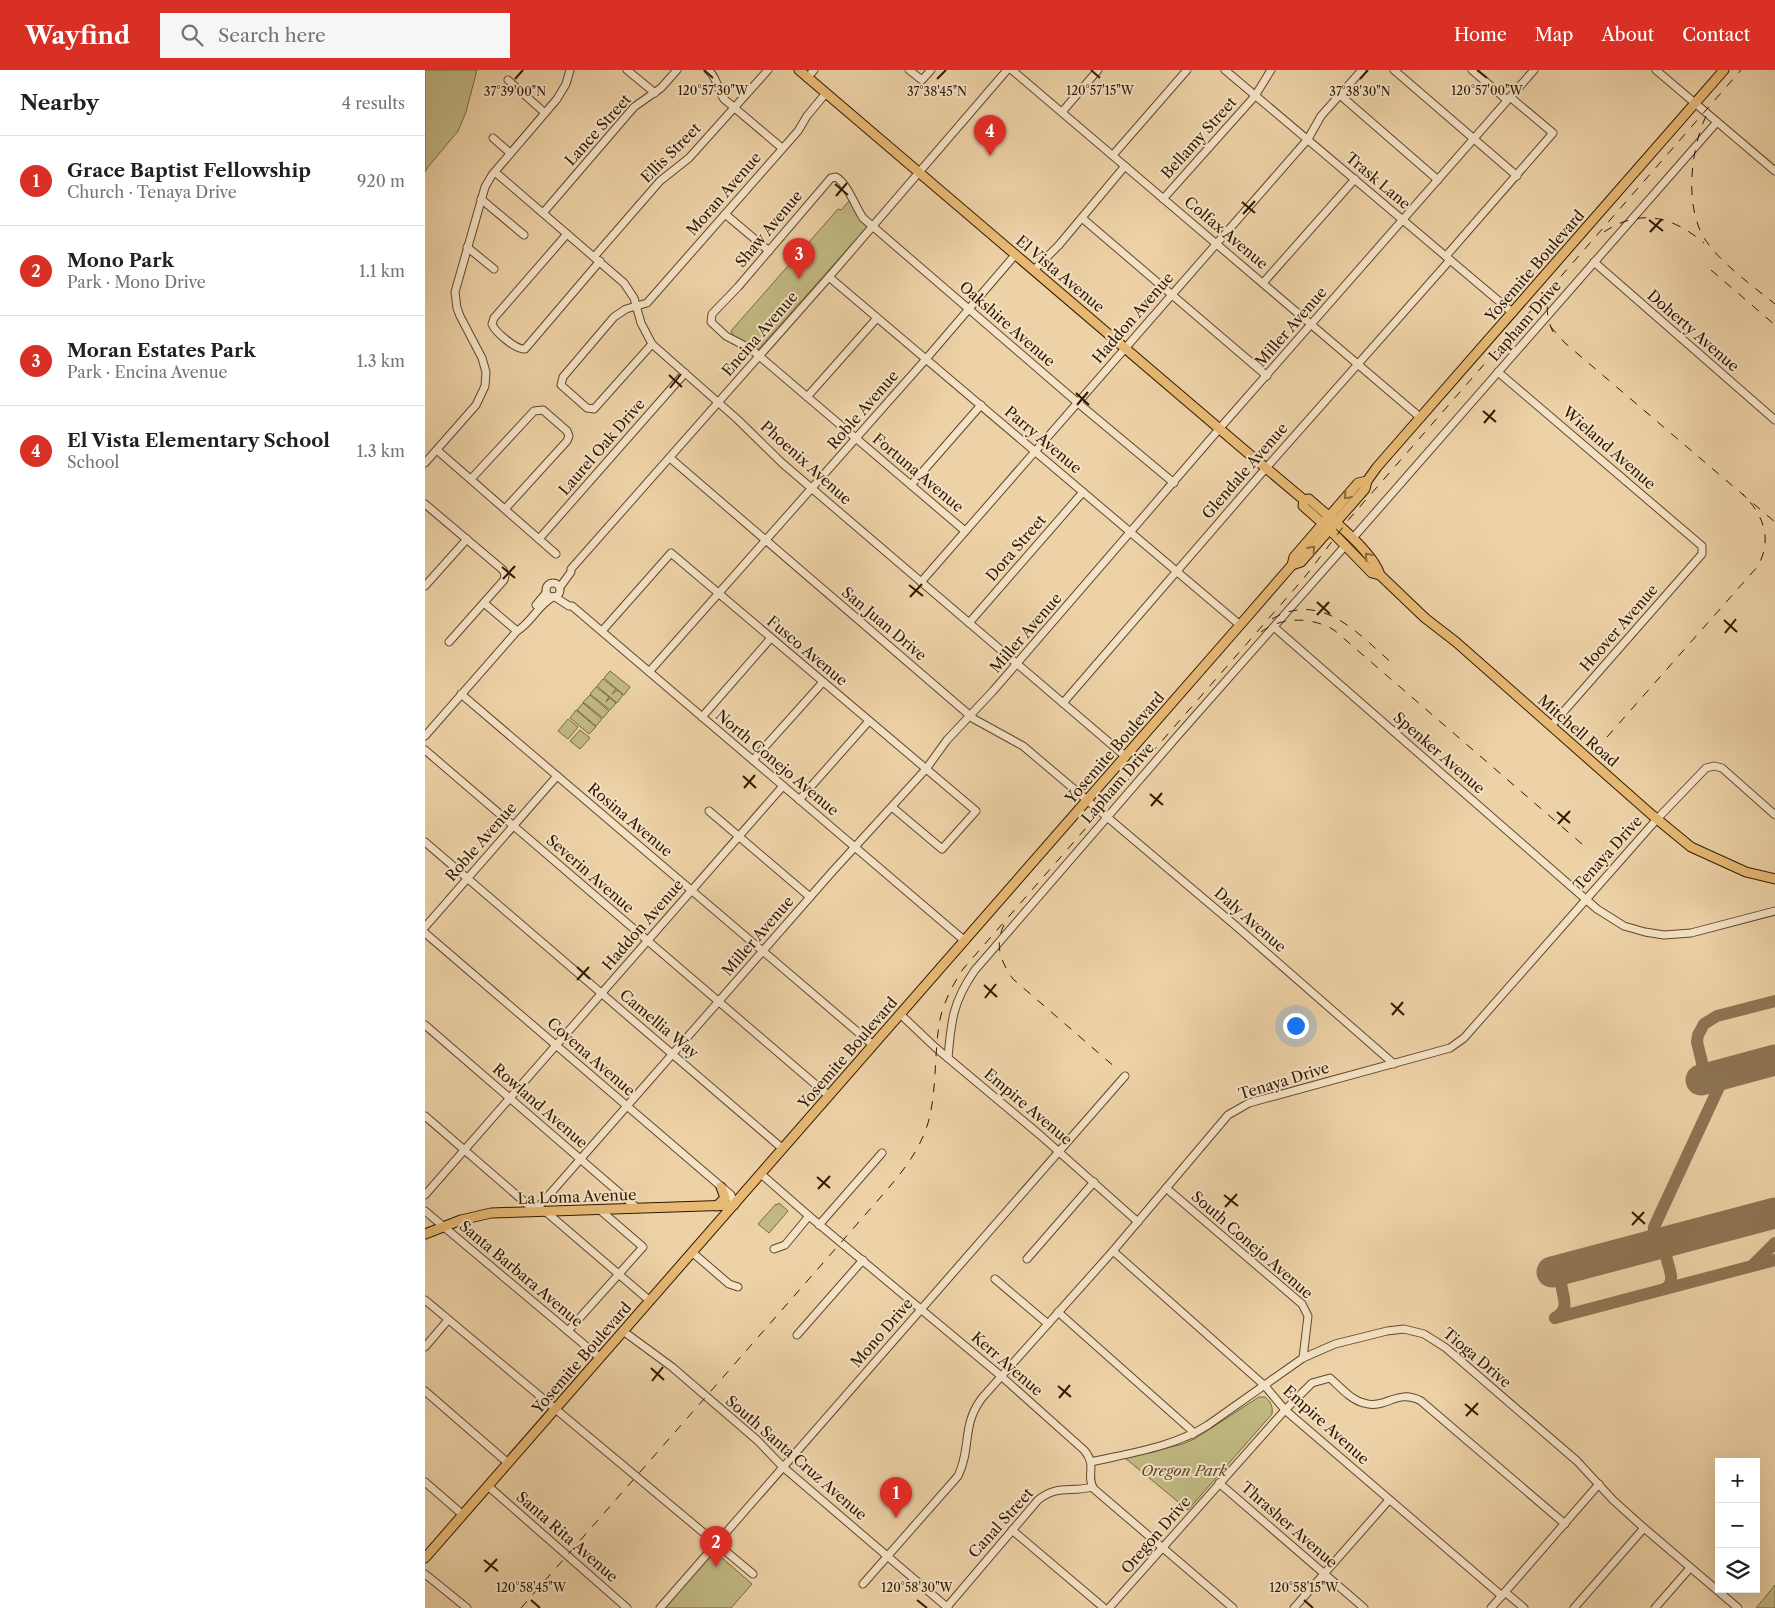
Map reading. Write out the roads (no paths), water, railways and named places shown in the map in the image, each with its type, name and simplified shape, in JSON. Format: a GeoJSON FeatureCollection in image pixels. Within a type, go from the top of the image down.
{"type":"FeatureCollection","features":[{"type":"Feature","properties":{"kind":"main road","name":"El Vista Avenue"},"geometry":{"type":"LineString","coordinates":[[799,70],[1304,500],[1303,506],[1329,523]]}},
{"type":"Feature","properties":{"kind":"main road","name":"Yosemite Boulevard"},"geometry":{"type":"LineString","coordinates":[[425,1558],[1240,625],[1291,565],[1293,557],[1365,489],[1367,481],[1723,70]]}},
{"type":"Feature","properties":{"kind":"main road","name":"Mitchell Road"},"geometry":{"type":"LineString","coordinates":[[1329,523],[1353,538],[1378,567],[1380,575]]}},
{"type":"Feature","properties":{"kind":"main road","name":"Mitchell Road"},"geometry":{"type":"LineString","coordinates":[[1329,523],[1345,546],[1372,573],[1380,575],[1425,618],[1456,642],[1691,847],[1746,872],[1775,879]]}},
{"type":"Feature","properties":{"kind":"main road"},"geometry":{"type":"LineString","coordinates":[[717,1206],[725,1199],[721,1187]]}},
{"type":"Feature","properties":{"kind":"main road","name":"La Loma Avenue"},"geometry":{"type":"LineString","coordinates":[[425,1234],[443,1226],[491,1213],[734,1205]]}},
{"type":"Feature","properties":{"kind":"main road"},"geometry":{"type":"LineString","coordinates":[[704,1207],[714,1212],[716,1226]]}},
{"type":"Feature","properties":{"kind":"street"},"geometry":{"type":"LineString","coordinates":[[425,463],[476,405],[485,386],[484,364],[460,316],[455,300],[456,285],[481,199],[487,183],[495,172],[562,91],[569,70]]}},
{"type":"Feature","properties":{"kind":"street"},"geometry":{"type":"LineString","coordinates":[[627,70],[655,93]]}},
{"type":"Feature","properties":{"kind":"street","name":"Lance Street"},"geometry":{"type":"LineString","coordinates":[[543,213],[634,107],[655,93],[677,70]]}},
{"type":"Feature","properties":{"kind":"street"},"geometry":{"type":"LineString","coordinates":[[708,70],[715,76],[721,94],[734,108],[782,148]]}},
{"type":"Feature","properties":{"kind":"street","name":"Ellis Street"},"geometry":{"type":"LineString","coordinates":[[567,234],[494,318],[492,324],[495,329],[519,349],[527,348],[660,181],[689,158],[768,70]]}},
{"type":"Feature","properties":{"kind":"street"},"geometry":{"type":"LineString","coordinates":[[807,78],[814,70]]}},
{"type":"Feature","properties":{"kind":"street"},"geometry":{"type":"LineString","coordinates":[[909,70],[922,80],[931,70]]}},
{"type":"Feature","properties":{"kind":"street","name":"Encina Avenue"},"geometry":{"type":"LineString","coordinates":[[558,587],[569,570],[829,277],[1007,70]]}},
{"type":"Feature","properties":{"kind":"street","name":"Colfax Avenue"},"geometry":{"type":"LineString","coordinates":[[1013,70],[1421,418]]}},
{"type":"Feature","properties":{"kind":"street"},"geometry":{"type":"LineString","coordinates":[[1062,112],[1098,70]]}},
{"type":"Feature","properties":{"kind":"street"},"geometry":{"type":"LineString","coordinates":[[1113,156],[1187,70]]}},
{"type":"Feature","properties":{"kind":"street","name":"Trask Lane"},"geometry":{"type":"LineString","coordinates":[[1225,70],[1513,313]]}},
{"type":"Feature","properties":{"kind":"street","name":"Bellamy Street"},"geometry":{"type":"LineString","coordinates":[[1163,199],[1255,96],[1271,70]]}},
{"type":"Feature","properties":{"kind":"street","name":"Haddon Avenue"},"geometry":{"type":"LineString","coordinates":[[921,582],[1308,139],[1321,116],[1362,70]]}},
{"type":"Feature","properties":{"kind":"street"},"geometry":{"type":"LineString","coordinates":[[1394,70],[1517,176]]}},
{"type":"Feature","properties":{"kind":"street"},"geometry":{"type":"LineString","coordinates":[[1472,70],[1509,98]]}},
{"type":"Feature","properties":{"kind":"street","name":"Miller Avenue"},"geometry":{"type":"LineString","coordinates":[[540,1211],[581,1159],[854,847],[926,770],[947,740],[1017,664],[1220,428],[1534,70]]}},
{"type":"Feature","properties":{"kind":"street"},"geometry":{"type":"LineString","coordinates":[[1656,70],[1775,171]]}},
{"type":"Feature","properties":{"kind":"street"},"geometry":{"type":"LineString","coordinates":[[508,80],[545,113]]}},
{"type":"Feature","properties":{"kind":"street","name":"Moran Avenue"},"geometry":{"type":"LineString","coordinates":[[652,344],[594,409],[587,408],[563,387],[561,382],[563,377],[614,318],[625,309],[647,303],[782,148],[826,93]]}},
{"type":"Feature","properties":{"kind":"street"},"geometry":{"type":"LineString","coordinates":[[1339,95],[1438,180]]}},
{"type":"Feature","properties":{"kind":"street","name":"Glendale Avenue"},"geometry":{"type":"LineString","coordinates":[[1063,703],[1176,571],[1373,348],[1553,133],[1509,98]]}},
{"type":"Feature","properties":{"kind":"street","name":"Lapham Drive"},"geometry":{"type":"LineString","coordinates":[[1353,538],[1717,122]]}},
{"type":"Feature","properties":{"kind":"street"},"geometry":{"type":"LineString","coordinates":[[493,138],[511,153]]}},
{"type":"Feature","properties":{"kind":"street"},"geometry":{"type":"LineString","coordinates":[[1034,270],[1059,245],[1125,166]]}},
{"type":"Feature","properties":{"kind":"street","name":"Phoenix Avenue"},"geometry":{"type":"LineString","coordinates":[[495,172],[624,283],[637,305],[641,323],[652,344],[751,431],[782,463],[1125,756]]}},
{"type":"Feature","properties":{"kind":"street","name":"Oakshire Avenue"},"geometry":{"type":"LineString","coordinates":[[834,177],[841,181],[863,218],[1174,483]]}},
{"type":"Feature","properties":{"kind":"street","name":"Shaw Avenue"},"geometry":{"type":"LineString","coordinates":[[725,300],[829,179],[834,177]]}},
{"type":"Feature","properties":{"kind":"street"},"geometry":{"type":"LineString","coordinates":[[1263,283],[1355,179]]}},
{"type":"Feature","properties":{"kind":"street"},"geometry":{"type":"LineString","coordinates":[[481,199],[524,236]]}},
{"type":"Feature","properties":{"kind":"street"},"geometry":{"type":"LineString","coordinates":[[725,214],[769,251]]}},
{"type":"Feature","properties":{"kind":"street"},"geometry":{"type":"LineString","coordinates":[[1082,218],[1267,376]]}},
{"type":"Feature","properties":{"kind":"street"},"geometry":{"type":"LineString","coordinates":[[467,247],[494,270]]}},
{"type":"Feature","properties":{"kind":"street","name":"Roble Avenue"},"geometry":{"type":"LineString","coordinates":[[649,672],[926,359],[1015,254]]}},
{"type":"Feature","properties":{"kind":"street","name":"Doherty Avenue"},"geometry":{"type":"LineString","coordinates":[[1593,262],[1775,420]]}},
{"type":"Feature","properties":{"kind":"street","name":"Parry Avenue"},"geometry":{"type":"LineString","coordinates":[[829,277],[1240,625]]}},
{"type":"Feature","properties":{"kind":"street","name":"Fortuna Avenue"},"geometry":{"type":"LineString","coordinates":[[725,300],[712,314],[712,325],[759,356],[965,531]]}},
{"type":"Feature","properties":{"kind":"street"},"geometry":{"type":"LineString","coordinates":[[807,397],[877,318]]}},
{"type":"Feature","properties":{"kind":"street","name":"Wieland Avenue"},"geometry":{"type":"LineString","coordinates":[[1498,372],[1702,546]]}},
{"type":"Feature","properties":{"kind":"street","name":"Laurel Oak Drive"},"geometry":{"type":"LineString","coordinates":[[539,539],[685,373]]}},
{"type":"Feature","properties":{"kind":"street"},"geometry":{"type":"LineString","coordinates":[[911,485],[981,405]]}},
{"type":"Feature","properties":{"kind":"street"},"geometry":{"type":"LineString","coordinates":[[471,480],[534,410],[543,410],[555,420],[567,431],[568,438],[505,509]]}},
{"type":"Feature","properties":{"kind":"street"},"geometry":{"type":"LineString","coordinates":[[437,450],[555,554]]}},
{"type":"Feature","properties":{"kind":"street","name":"San Juan Drive"},"geometry":{"type":"LineString","coordinates":[[670,458],[970,716],[1023,746],[1087,800]]}},
{"type":"Feature","properties":{"kind":"street","name":"Dora Street"},"geometry":{"type":"LineString","coordinates":[[969,623],[1083,492]]}},
{"type":"Feature","properties":{"kind":"street"},"geometry":{"type":"LineString","coordinates":[[425,504],[503,570],[505,575],[504,580],[449,642]]}},
{"type":"Feature","properties":{"kind":"street"},"geometry":{"type":"LineString","coordinates":[[425,586],[467,540]]}},
{"type":"Feature","properties":{"kind":"street","name":"Lapham Drive"},"geometry":{"type":"LineString","coordinates":[[948,1058],[953,1013],[967,981],[999,941],[1345,546]]}},
{"type":"Feature","properties":{"kind":"street","name":"Hoover Avenue"},"geometry":{"type":"LineString","coordinates":[[1551,726],[1702,554],[1702,546]]}},
{"type":"Feature","properties":{"kind":"street","name":"Fusco Avenue"},"geometry":{"type":"LineString","coordinates":[[602,632],[671,553],[976,811],[942,849],[892,807]]}},
{"type":"Feature","properties":{"kind":"street"},"geometry":{"type":"LineString","coordinates":[[425,736],[517,631],[522,628],[542,605],[559,594],[558,587],[548,584],[546,593],[518,626],[517,631]]}},
{"type":"Feature","properties":{"kind":"street","name":"North Conejo Avenue"},"geometry":{"type":"LineString","coordinates":[[558,587],[572,606],[965,941]]}},
{"type":"Feature","properties":{"kind":"street"},"geometry":{"type":"LineString","coordinates":[[546,593],[554,597]]}},
{"type":"Feature","properties":{"kind":"street","name":"North Conejo Avenue"},"geometry":{"type":"LineString","coordinates":[[554,597],[572,606]]}},
{"type":"Feature","properties":{"kind":"street"},"geometry":{"type":"LineString","coordinates":[[484,602],[517,631]]}},
{"type":"Feature","properties":{"kind":"street","name":"Spenker Avenue"},"geometry":{"type":"LineString","coordinates":[[1274,627],[1586,899],[1604,914],[1624,926],[1664,935],[1691,933],[1775,911]]}},
{"type":"Feature","properties":{"kind":"street"},"geometry":{"type":"LineString","coordinates":[[702,717],[771,638]]}},
{"type":"Feature","properties":{"kind":"street"},"geometry":{"type":"LineString","coordinates":[[753,760],[823,682]]}},
{"type":"Feature","properties":{"kind":"street","name":"Rosina Avenue"},"geometry":{"type":"LineString","coordinates":[[461,694],[873,1045]]}},
{"type":"Feature","properties":{"kind":"street"},"geometry":{"type":"LineString","coordinates":[[799,800],[869,721]]}},
{"type":"Feature","properties":{"kind":"street","name":"Severin Avenue"},"geometry":{"type":"LineString","coordinates":[[425,750],[829,1096]]}},
{"type":"Feature","properties":{"kind":"street","name":"Tenaya Drive"},"geometry":{"type":"LineString","coordinates":[[863,1584],[958,1476],[965,1456],[967,1429],[973,1413],[982,1398],[1113,1251],[1228,1115],[1243,1106],[1450,1048],[1464,1038],[1702,770],[1714,766],[1725,771],[1775,815]]}},
{"type":"Feature","properties":{"kind":"street","name":"Roble Avenue"},"geometry":{"type":"LineString","coordinates":[[425,927],[557,776]]}},
{"type":"Feature","properties":{"kind":"street","name":"Haddon Avenue"},"geometry":{"type":"LineString","coordinates":[[425,1195],[783,786]]}},
{"type":"Feature","properties":{"kind":"street","name":"Daly Avenue"},"geometry":{"type":"LineString","coordinates":[[1087,800],[1108,816],[1394,1064]]}},
{"type":"Feature","properties":{"kind":"street"},"geometry":{"type":"LineString","coordinates":[[709,811],[810,897]]}},
{"type":"Feature","properties":{"kind":"street","name":"Camellia Way"},"geometry":{"type":"LineString","coordinates":[[425,842],[783,1149]]}},
{"type":"Feature","properties":{"kind":"street","name":"Covena Avenue"},"geometry":{"type":"LineString","coordinates":[[425,933],[731,1195],[734,1205]]}},
{"type":"Feature","properties":{"kind":"street","name":"Empire Avenue"},"geometry":{"type":"LineString","coordinates":[[900,1014],[948,1058],[1094,1182],[1138,1222]]}},
{"type":"Feature","properties":{"kind":"street","name":"Rowland Avenue"},"geometry":{"type":"LineString","coordinates":[[425,1024],[637,1208]]}},
{"type":"Feature","properties":{"kind":"street","name":"Mono Drive"},"geometry":{"type":"LineString","coordinates":[[660,1608],[1125,1076]]}},
{"type":"Feature","properties":{"kind":"street"},"geometry":{"type":"LineString","coordinates":[[425,1116],[650,1301]]}},
{"type":"Feature","properties":{"kind":"street"},"geometry":{"type":"LineString","coordinates":[[819,1225],[882,1154]]}},
{"type":"Feature","properties":{"kind":"street","name":"Kerr Avenue"},"geometry":{"type":"LineString","coordinates":[[761,1174],[819,1225],[1001,1376],[1085,1450],[1091,1462]]}},
{"type":"Feature","properties":{"kind":"street"},"geometry":{"type":"LineString","coordinates":[[1027,1259],[1094,1182]]}},
{"type":"Feature","properties":{"kind":"street","name":"South Conejo Avenue"},"geometry":{"type":"LineString","coordinates":[[1166,1188],[1303,1304],[1308,1316],[1303,1358]]}},
{"type":"Feature","properties":{"kind":"street"},"geometry":{"type":"LineString","coordinates":[[568,1331],[643,1247],[600,1210]]}},
{"type":"Feature","properties":{"kind":"street","name":"Santa Barbara Avenue"},"geometry":{"type":"LineString","coordinates":[[425,1211],[599,1357]]}},
{"type":"Feature","properties":{"kind":"street"},"geometry":{"type":"LineString","coordinates":[[774,1250],[785,1245],[809,1216]]}},
{"type":"Feature","properties":{"kind":"street","name":"Empire Avenue"},"geometry":{"type":"LineString","coordinates":[[1113,1251],[1265,1386],[1285,1410],[1389,1500],[1503,1594],[1524,1608]]}},
{"type":"Feature","properties":{"kind":"street"},"geometry":{"type":"LineString","coordinates":[[693,1253],[729,1284],[738,1287]]}},
{"type":"Feature","properties":{"kind":"street"},"geometry":{"type":"LineString","coordinates":[[797,1335],[863,1260]]}},
{"type":"Feature","properties":{"kind":"street"},"geometry":{"type":"LineString","coordinates":[[995,1279],[1048,1324]]}},
{"type":"Feature","properties":{"kind":"street"},"geometry":{"type":"LineString","coordinates":[[425,1300],[554,1410],[635,1474],[753,1574]]}},
{"type":"Feature","properties":{"kind":"street"},"geometry":{"type":"LineString","coordinates":[[1058,1312],[1191,1430],[1193,1434]]}},
{"type":"Feature","properties":{"kind":"street"},"geometry":{"type":"LineString","coordinates":[[425,1347],[448,1320]]}},
{"type":"Feature","properties":{"kind":"street","name":"Tioga Drive"},"geometry":{"type":"LineString","coordinates":[[1091,1462],[1144,1450],[1193,1434],[1208,1426],[1303,1358],[1335,1344],[1387,1331],[1404,1329],[1425,1334],[1443,1345],[1577,1461],[1613,1500],[1644,1528],[1739,1608]]}},
{"type":"Feature","properties":{"kind":"street","name":"South Santa Cruz Avenue"},"geometry":{"type":"LineString","coordinates":[[623,1331],[662,1359],[757,1440],[783,1467],[947,1607]]}},
{"type":"Feature","properties":{"kind":"street","name":"Oregon Drive"},"geometry":{"type":"LineString","coordinates":[[1109,1608],[1285,1410],[1312,1383],[1330,1378],[1353,1398],[1364,1403],[1379,1404],[1405,1396],[1421,1401],[1565,1524]]}},
{"type":"Feature","properties":{"kind":"street"},"geometry":{"type":"LineString","coordinates":[[425,1391],[508,1462]]}},
{"type":"Feature","properties":{"kind":"street"},"geometry":{"type":"LineString","coordinates":[[1091,1462],[1090,1482],[1092,1487],[1233,1608]]}},
{"type":"Feature","properties":{"kind":"street"},"geometry":{"type":"LineString","coordinates":[[425,1482],[463,1515]]}},
{"type":"Feature","properties":{"kind":"street","name":"Thrasher Avenue"},"geometry":{"type":"LineString","coordinates":[[1219,1483],[1363,1608]]}},
{"type":"Feature","properties":{"kind":"street"},"geometry":{"type":"LineString","coordinates":[[1491,1608],[1599,1484]]}},
{"type":"Feature","properties":{"kind":"street","name":"Santa Rita Avenue"},"geometry":{"type":"LineString","coordinates":[[487,1486],[627,1608]]}},
{"type":"Feature","properties":{"kind":"street","name":"Canal Street"},"geometry":{"type":"LineString","coordinates":[[947,1607],[1038,1500],[1057,1490],[1092,1487]]}},
{"type":"Feature","properties":{"kind":"street"},"geometry":{"type":"LineString","coordinates":[[1294,1608],[1389,1500]]}},
{"type":"Feature","properties":{"kind":"street"},"geometry":{"type":"LineString","coordinates":[[1574,1608],[1644,1528]]}},
{"type":"Feature","properties":{"kind":"street"},"geometry":{"type":"LineString","coordinates":[[1012,1530],[1104,1608]]}},
{"type":"Feature","properties":{"kind":"street"},"geometry":{"type":"LineString","coordinates":[[1655,1608],[1690,1568]]}},
{"type":"Feature","properties":{"kind":"street"},"geometry":{"type":"LineString","coordinates":[[425,1574],[467,1608]]}},
{"type":"Feature","properties":{"kind":"railway"},"geometry":{"type":"LineString","coordinates":[[521,1608],[908,1164],[924,1134],[931,1111],[937,1037],[942,1010],[963,969],[1304,578],[1350,518],[1741,70]]}},
{"type":"Feature","properties":{"kind":"railway"},"geometry":{"type":"LineString","coordinates":[[1706,116],[1700,130],[1693,164],[1692,199],[1695,216],[1701,232],[1715,253],[1775,304]]}},
{"type":"Feature","properties":{"kind":"railway"},"geometry":{"type":"LineString","coordinates":[[1604,232],[1617,224],[1630,220],[1655,218],[1668,221],[1680,227],[1704,243]]}},
{"type":"Feature","properties":{"kind":"railway"},"geometry":{"type":"LineString","coordinates":[[1711,270],[1775,325]]}},
{"type":"Feature","properties":{"kind":"railway"},"geometry":{"type":"LineString","coordinates":[[1552,289],[1547,310],[1553,332]]}},
{"type":"Feature","properties":{"kind":"railway"},"geometry":{"type":"LineString","coordinates":[[1550,326],[1565,343],[1775,522]]}},
{"type":"Feature","properties":{"kind":"railway"},"geometry":{"type":"LineString","coordinates":[[1607,737],[1758,566],[1765,546],[1764,527],[1756,510],[1743,494]]}},
{"type":"Feature","properties":{"kind":"railway"},"geometry":{"type":"LineString","coordinates":[[1272,619],[1290,611],[1307,610],[1323,613],[1338,619],[1353,629],[1393,664]]}},
{"type":"Feature","properties":{"kind":"railway"},"geometry":{"type":"LineString","coordinates":[[1261,632],[1278,623],[1297,620],[1316,623],[1334,630],[1582,844]]}},
{"type":"Feature","properties":{"kind":"railway"},"geometry":{"type":"LineString","coordinates":[[1004,925],[999,939],[1000,953],[1013,979],[1116,1068]]}},
{"type":"Feature","properties":{"kind":"place","name":"El Vista Elementary School"},"geometry":{"type":"Point","coordinates":[990,156]}},
{"type":"Feature","properties":{"kind":"place","name":"Moran Estates Park"},"geometry":{"type":"Point","coordinates":[799,279]}},
{"type":"Feature","properties":{"kind":"place","name":"Grace Baptist Fellowship"},"geometry":{"type":"Point","coordinates":[896,1518]}},
{"type":"Feature","properties":{"kind":"place","name":"Mono Park"},"geometry":{"type":"Point","coordinates":[716,1567]}},
{"type":"Feature","properties":{"kind":"park label","name":"Oregon Park"},"geometry":{"type":"Point","coordinates":[1184,1471]}}]}
